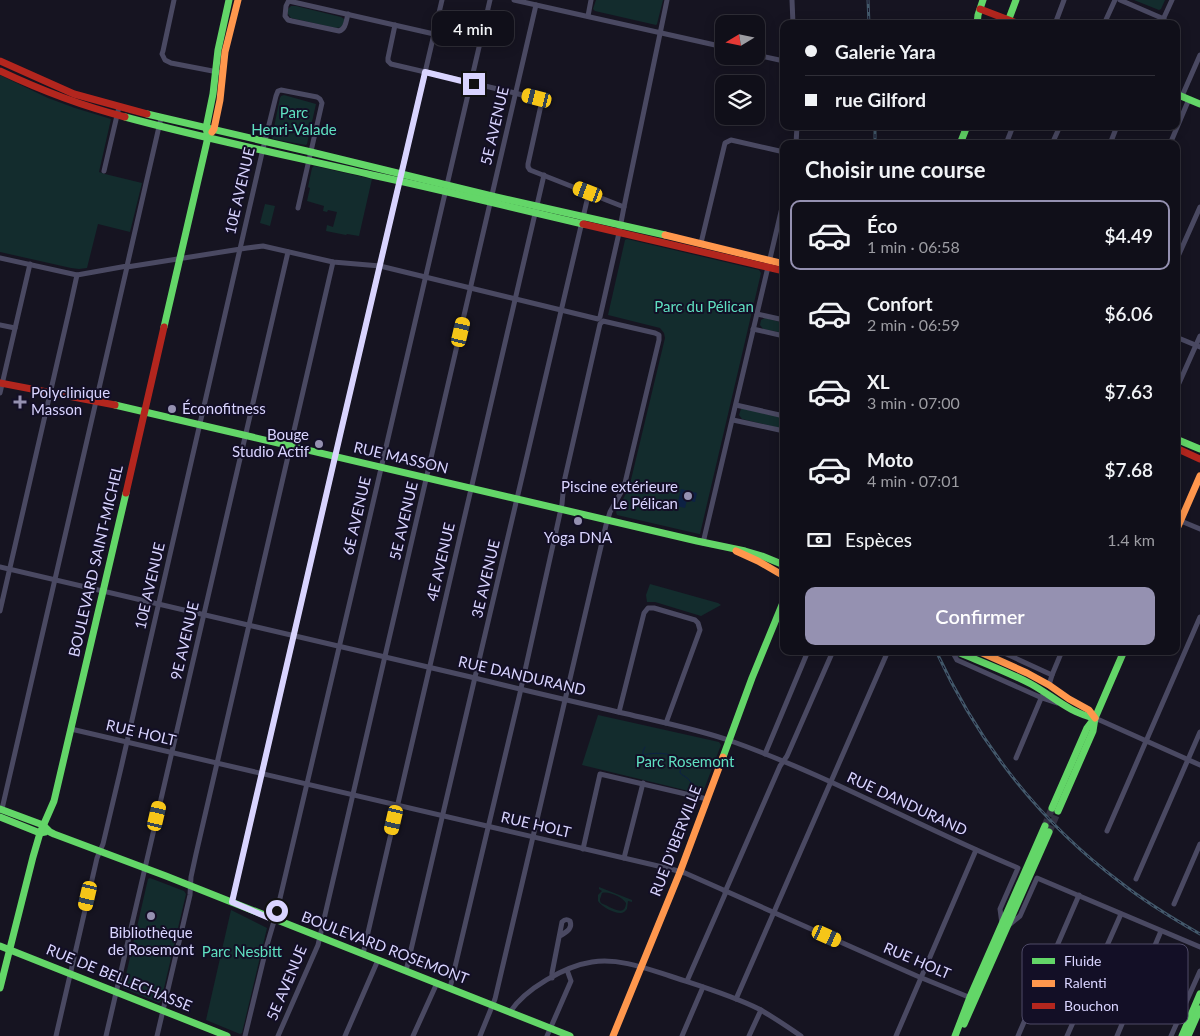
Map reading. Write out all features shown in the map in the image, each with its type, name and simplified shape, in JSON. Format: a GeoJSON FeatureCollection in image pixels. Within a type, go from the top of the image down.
{"type":"FeatureCollection","features":[{"type":"Feature","properties":{"kind":"main road","name":"BOULEVARD SAINT-MICHEL"},"geometry":{"type":"LineString","coordinates":[[0,988],[33,856],[43,825],[54,801],[208,137],[220,100],[218,50],[229,0]]}},
{"type":"Feature","properties":{"kind":"main road","name":"BOULEVARD SAINT-MICHEL"},"geometry":{"type":"LineString","coordinates":[[219,72],[226,52],[238,0]]}},
{"type":"Feature","properties":{"kind":"main road"},"geometry":{"type":"LineString","coordinates":[[978,20],[983,0]]}},
{"type":"Feature","properties":{"kind":"main road"},"geometry":{"type":"LineString","coordinates":[[1008,20],[1016,0]]}},
{"type":"Feature","properties":{"kind":"main road"},"geometry":{"type":"LineString","coordinates":[[980,9],[1006,20]]}},
{"type":"Feature","properties":{"kind":"main road"},"geometry":{"type":"LineString","coordinates":[[0,61],[74,94],[162,118],[311,152],[401,178]]}},
{"type":"Feature","properties":{"kind":"main road"},"geometry":{"type":"LineString","coordinates":[[0,71],[72,102],[160,126],[309,160],[446,188],[769,264],[780,264]]}},
{"type":"Feature","properties":{"kind":"main road"},"geometry":{"type":"LineString","coordinates":[[1183,96],[1200,104]]}},
{"type":"Feature","properties":{"kind":"main road"},"geometry":{"type":"LineString","coordinates":[[620,229],[701,243],[780,269]]}},
{"type":"Feature","properties":{"kind":"main road","name":"RUE MASSON"},"geometry":{"type":"LineString","coordinates":[[1,383],[97,401],[518,498],[704,543],[745,551],[780,563]]}},
{"type":"Feature","properties":{"kind":"main road"},"geometry":{"type":"LineString","coordinates":[[1180,441],[1200,449]]}},
{"type":"Feature","properties":{"kind":"main road"},"geometry":{"type":"LineString","coordinates":[[1180,450],[1200,459]]}},
{"type":"Feature","properties":{"kind":"main road"},"geometry":{"type":"LineString","coordinates":[[1180,516],[1200,476]]}},
{"type":"Feature","properties":{"kind":"main road","name":"RUE MASSON"},"geometry":{"type":"LineString","coordinates":[[736,550],[780,574]]}},
{"type":"Feature","properties":{"kind":"main road","name":"RUE D'IBERVILLE"},"geometry":{"type":"LineString","coordinates":[[614,1036],[680,872],[752,678],[780,610]]}},
{"type":"Feature","properties":{"kind":"main road"},"geometry":{"type":"LineString","coordinates":[[965,655],[1032,684],[1043,695],[1085,716],[1095,718]]}},
{"type":"Feature","properties":{"kind":"main road"},"geometry":{"type":"LineString","coordinates":[[987,655],[1049,685],[1089,710],[1095,718]]}},
{"type":"Feature","properties":{"kind":"main road"},"geometry":{"type":"LineString","coordinates":[[1055,810],[1087,728],[1095,718],[1122,655]]}},
{"type":"Feature","properties":{"kind":"main road","name":"BOULEVARD ROSEMONT"},"geometry":{"type":"LineString","coordinates":[[1,811],[43,825],[50,832],[570,1036]]}},
{"type":"Feature","properties":{"kind":"main road","name":"BOULEVARD ROSEMONT"},"geometry":{"type":"LineString","coordinates":[[1,811],[40,833],[50,832]]}},
{"type":"Feature","properties":{"kind":"main road"},"geometry":{"type":"LineString","coordinates":[[957,1036],[1047,829]]}},
{"type":"Feature","properties":{"kind":"main road","name":"RUE DE BELLECHASSE"},"geometry":{"type":"LineString","coordinates":[[0,946],[227,1036]]}},
{"type":"Feature","properties":{"kind":"main road"},"geometry":{"type":"LineString","coordinates":[[1188,1022],[1200,994]]}},
{"type":"Feature","properties":{"kind":"main road"},"geometry":{"type":"LineString","coordinates":[[1188,1036],[1200,1009]]}},
{"type":"Feature","properties":{"kind":"main road"},"geometry":{"type":"LineString","coordinates":[[1182,1036],[1187,1024]]}},
{"type":"Feature","properties":{"kind":"street"},"geometry":{"type":"LineString","coordinates":[[174,0],[163,57],[171,63],[219,72]]}},
{"type":"Feature","properties":{"kind":"street"},"geometry":{"type":"LineString","coordinates":[[232,902],[442,0]]}},
{"type":"Feature","properties":{"kind":"street","name":"6E AVENUE"},"geometry":{"type":"LineString","coordinates":[[245,1036],[307,784],[490,0]]}},
{"type":"Feature","properties":{"kind":"street"},"geometry":{"type":"LineString","coordinates":[[514,0],[715,45]]}},
{"type":"Feature","properties":{"kind":"street"},"geometry":{"type":"LineString","coordinates":[[588,16],[591,0]]}},
{"type":"Feature","properties":{"kind":"street"},"geometry":{"type":"LineString","coordinates":[[450,988],[521,690],[561,509],[564,482],[600,323],[667,0]]}},
{"type":"Feature","properties":{"kind":"street"},"geometry":{"type":"LineString","coordinates":[[792,0],[793,20]]}},
{"type":"Feature","properties":{"kind":"street"},"geometry":{"type":"LineString","coordinates":[[1056,20],[1064,0]]}},
{"type":"Feature","properties":{"kind":"street"},"geometry":{"type":"LineString","coordinates":[[1106,20],[1115,0]]}},
{"type":"Feature","properties":{"kind":"street"},"geometry":{"type":"LineString","coordinates":[[1120,0],[1160,20]]}},
{"type":"Feature","properties":{"kind":"street"},"geometry":{"type":"LineString","coordinates":[[1162,20],[1172,0]]}},
{"type":"Feature","properties":{"kind":"street"},"geometry":{"type":"LineString","coordinates":[[348,14],[345,27],[336,31],[288,20],[285,16],[286,6],[289,1],[348,14],[434,34]]}},
{"type":"Feature","properties":{"kind":"street","name":"5E AVENUE"},"geometry":{"type":"LineString","coordinates":[[278,1036],[318,946],[536,5]]}},
{"type":"Feature","properties":{"kind":"street"},"geometry":{"type":"LineString","coordinates":[[395,25],[388,58],[390,63],[539,100],[541,105],[528,167],[530,170],[624,207]]}},
{"type":"Feature","properties":{"kind":"street"},"geometry":{"type":"LineString","coordinates":[[1183,96],[1200,56]]}},
{"type":"Feature","properties":{"kind":"street"},"geometry":{"type":"LineString","coordinates":[[765,57],[780,60]]}},
{"type":"Feature","properties":{"kind":"street","name":"10E AVENUE"},"geometry":{"type":"LineString","coordinates":[[56,1036],[97,858],[103,844],[127,742],[278,91],[284,90],[320,99],[322,105],[311,152]]}},
{"type":"Feature","properties":{"kind":"street"},"geometry":{"type":"LineString","coordinates":[[104,171],[119,107]]}},
{"type":"Feature","properties":{"kind":"street"},"geometry":{"type":"LineString","coordinates":[[1,811],[162,118]]}},
{"type":"Feature","properties":{"kind":"street"},"geometry":{"type":"LineString","coordinates":[[701,243],[724,143],[731,140],[780,151]]}},
{"type":"Feature","properties":{"kind":"street"},"geometry":{"type":"LineString","coordinates":[[298,208],[311,152]]}},
{"type":"Feature","properties":{"kind":"street","name":"4E AVENUE"},"geometry":{"type":"LineString","coordinates":[[363,954],[544,175]]}},
{"type":"Feature","properties":{"kind":"street","name":"3E AVENUE"},"geometry":{"type":"LineString","coordinates":[[406,972],[588,192]]}},
{"type":"Feature","properties":{"kind":"street"},"geometry":{"type":"LineString","coordinates":[[1180,252],[1200,207]]}},
{"type":"Feature","properties":{"kind":"street"},"geometry":{"type":"LineString","coordinates":[[704,543],[780,216]]}},
{"type":"Feature","properties":{"kind":"street"},"geometry":{"type":"LineString","coordinates":[[0,258],[77,274],[264,246],[333,262],[380,266],[658,335],[659,340],[624,487],[607,520],[493,1006],[480,1036]]}},
{"type":"Feature","properties":{"kind":"street","name":"9E AVENUE"},"geometry":{"type":"LineString","coordinates":[[106,1036],[288,252]]}},
{"type":"Feature","properties":{"kind":"street"},"geometry":{"type":"LineString","coordinates":[[157,1036],[248,625],[333,262]]}},
{"type":"Feature","properties":{"kind":"street"},"geometry":{"type":"LineString","coordinates":[[0,393],[30,264]]}},
{"type":"Feature","properties":{"kind":"street"},"geometry":{"type":"LineString","coordinates":[[0,611],[77,274]]}},
{"type":"Feature","properties":{"kind":"street"},"geometry":{"type":"LineString","coordinates":[[756,314],[780,319]]}},
{"type":"Feature","properties":{"kind":"street"},"geometry":{"type":"LineString","coordinates":[[0,325],[15,328]]}},
{"type":"Feature","properties":{"kind":"street"},"geometry":{"type":"LineString","coordinates":[[753,329],[780,335]]}},
{"type":"Feature","properties":{"kind":"street"},"geometry":{"type":"LineString","coordinates":[[1180,382],[1198,346],[1200,336]]}},
{"type":"Feature","properties":{"kind":"street"},"geometry":{"type":"LineString","coordinates":[[1180,339],[1198,346]]}},
{"type":"Feature","properties":{"kind":"street"},"geometry":{"type":"LineString","coordinates":[[736,405],[780,415]]}},
{"type":"Feature","properties":{"kind":"street"},"geometry":{"type":"LineString","coordinates":[[733,420],[780,430]]}},
{"type":"Feature","properties":{"kind":"street"},"geometry":{"type":"LineString","coordinates":[[1180,521],[1200,530]]}},
{"type":"Feature","properties":{"kind":"street","name":"RUE DANDURAND"},"geometry":{"type":"LineString","coordinates":[[0,567],[566,699],[729,740],[783,761],[1018,868],[1000,909],[1006,925]]}},
{"type":"Feature","properties":{"kind":"street"},"geometry":{"type":"LineString","coordinates":[[619,712],[644,613],[648,608],[654,608],[695,620],[700,627],[698,638],[666,723]]}},
{"type":"Feature","properties":{"kind":"street"},"geometry":{"type":"LineString","coordinates":[[1107,831],[1200,617]]}},
{"type":"Feature","properties":{"kind":"street"},"geometry":{"type":"LineString","coordinates":[[765,754],[806,655]]}},
{"type":"Feature","properties":{"kind":"street"},"geometry":{"type":"LineString","coordinates":[[687,981],[780,766],[787,756],[831,655]]}},
{"type":"Feature","properties":{"kind":"street"},"geometry":{"type":"LineString","coordinates":[[736,999],[886,655]]}},
{"type":"Feature","properties":{"kind":"street"},"geometry":{"type":"LineString","coordinates":[[954,655],[957,660],[1043,695],[1016,758]]}},
{"type":"Feature","properties":{"kind":"street"},"geometry":{"type":"LineString","coordinates":[[1009,655],[1052,675]]}},
{"type":"Feature","properties":{"kind":"street"},"geometry":{"type":"LineString","coordinates":[[1049,685],[1060,655]]}},
{"type":"Feature","properties":{"kind":"street"},"geometry":{"type":"LineString","coordinates":[[1095,718],[1200,765]]}},
{"type":"Feature","properties":{"kind":"street","name":"RUE HOLT"},"geometry":{"type":"LineString","coordinates":[[71,729],[680,872],[973,999]]}},
{"type":"Feature","properties":{"kind":"street"},"geometry":{"type":"LineString","coordinates":[[1136,879],[1200,732]]}},
{"type":"Feature","properties":{"kind":"street"},"geometry":{"type":"LineString","coordinates":[[583,849],[600,774],[707,798]]}},
{"type":"Feature","properties":{"kind":"street"},"geometry":{"type":"LineString","coordinates":[[624,858],[643,783]]}},
{"type":"Feature","properties":{"kind":"street"},"geometry":{"type":"LineString","coordinates":[[1174,904],[1200,844]]}},
{"type":"Feature","properties":{"kind":"street"},"geometry":{"type":"LineString","coordinates":[[896,1036],[976,850]]}},
{"type":"Feature","properties":{"kind":"street"},"geometry":{"type":"LineString","coordinates":[[1006,925],[1020,916],[1037,878],[1200,948]]}},
{"type":"Feature","properties":{"kind":"street"},"geometry":{"type":"LineString","coordinates":[[1058,944],[1079,895]]}},
{"type":"Feature","properties":{"kind":"street"},"geometry":{"type":"LineString","coordinates":[[1108,944],[1121,914]]}},
{"type":"Feature","properties":{"kind":"street"},"geometry":{"type":"LineString","coordinates":[[1156,944],[1162,931]]}},
{"type":"Feature","properties":{"kind":"street"},"geometry":{"type":"LineString","coordinates":[[552,978],[560,936]]}},
{"type":"Feature","properties":{"kind":"street"},"geometry":{"type":"LineString","coordinates":[[346,1036],[378,960]]}},
{"type":"Feature","properties":{"kind":"street"},"geometry":{"type":"LineString","coordinates":[[510,1012],[515,1004],[524,996],[567,970],[592,962],[634,964],[736,999],[761,1010],[801,1036]]}},
{"type":"Feature","properties":{"kind":"street"},"geometry":{"type":"LineString","coordinates":[[547,1036],[571,981],[567,970]]}},
{"type":"Feature","properties":{"kind":"street"},"geometry":{"type":"LineString","coordinates":[[1188,997],[1200,970]]}},
{"type":"Feature","properties":{"kind":"street"},"geometry":{"type":"LineString","coordinates":[[413,1036],[437,983]]}},
{"type":"Feature","properties":{"kind":"street"},"geometry":{"type":"LineString","coordinates":[[682,1036],[703,987]]}},
{"type":"Feature","properties":{"kind":"street"},"geometry":{"type":"LineString","coordinates":[[749,1036],[761,1010]]}},
{"type":"Feature","properties":{"kind":"street"},"geometry":{"type":"LineString","coordinates":[[1018,1036],[1023,1024]]}},
{"type":"Feature","properties":{"kind":"street"},"geometry":{"type":"LineString","coordinates":[[1067,1036],[1072,1024]]}},
{"type":"Feature","properties":{"kind":"street"},"geometry":{"type":"LineString","coordinates":[[1117,1036],[1122,1024]]}},
{"type":"Feature","properties":{"kind":"street"},"geometry":{"type":"LineString","coordinates":[[1171,1036],[1176,1024]]}},
{"type":"Feature","properties":{"kind":"green space"},"geometry":{"type":"Polygon","coordinates":[[[596,0],[663,0],[656,25],[595,11],[593,9],[596,0]]]}},
{"type":"Feature","properties":{"kind":"green space"},"geometry":{"type":"Polygon","coordinates":[[[1134,0],[1165,0],[1159,10],[1134,0]]]}},
{"type":"Feature","properties":{"kind":"green space"},"geometry":{"type":"Polygon","coordinates":[[[291,6],[341,17],[344,19],[344,23],[341,27],[336,28],[291,18],[288,14],[288,9],[291,6]]]}},
{"type":"Feature","properties":{"kind":"green space"},"geometry":{"type":"Polygon","coordinates":[[[0,75],[48,98],[111,119],[99,172],[142,183],[130,232],[98,224],[87,268],[71,268],[0,252],[0,75]]]}},
{"type":"Feature","properties":{"kind":"green space","name":"Parc Henri-Valade"},"geometry":{"type":"Polygon","coordinates":[[[284,95],[316,104],[306,145],[273,139],[272,137],[280,98],[284,95]]]}},
{"type":"Feature","properties":{"kind":"green space"},"geometry":{"type":"Polygon","coordinates":[[[314,166],[372,179],[359,236],[326,231],[327,225],[333,227],[337,212],[323,211],[324,206],[307,201],[310,188],[308,187],[314,166]]]}},
{"type":"Feature","properties":{"kind":"green space"},"geometry":{"type":"Polygon","coordinates":[[[265,204],[275,206],[270,226],[260,223],[265,204]]]}},
{"type":"Feature","properties":{"kind":"green space","name":"Parc du Pélican"},"geometry":{"type":"Polygon","coordinates":[[[625,240],[759,270],[761,273],[700,534],[617,515],[616,512],[629,488],[665,338],[660,328],[608,315],[625,240]]]}},
{"type":"Feature","properties":{"kind":"green space"},"geometry":{"type":"Polygon","coordinates":[[[765,318],[780,322],[780,332],[763,329],[760,325],[761,320],[765,318]]]}},
{"type":"Feature","properties":{"kind":"green space"},"geometry":{"type":"Polygon","coordinates":[[[741,409],[745,409],[780,417],[780,428],[742,419],[739,415],[741,409]]]}},
{"type":"Feature","properties":{"kind":"green space"},"geometry":{"type":"Polygon","coordinates":[[[650,584],[721,605],[701,616],[655,602],[647,602],[646,595],[650,584]]]}},
{"type":"Feature","properties":{"kind":"green space","name":"Parc Rosemont"},"geometry":{"type":"Polygon","coordinates":[[[598,715],[719,742],[721,745],[703,792],[701,794],[582,765],[598,715]]]}},
{"type":"Feature","properties":{"kind":"green space"},"geometry":{"type":"Polygon","coordinates":[[[150,878],[184,891],[186,894],[159,1003],[123,988],[148,879],[150,878]]]}},
{"type":"Feature","properties":{"kind":"green space"},"geometry":{"type":"Polygon","coordinates":[[[599,887],[632,900],[632,902],[628,901],[627,909],[623,912],[614,912],[604,907],[598,901],[598,895],[602,891],[599,887]],[[602,893],[601,903],[618,910],[624,909],[626,903],[622,899],[615,895],[602,893]]]}},
{"type":"Feature","properties":{"kind":"green space","name":"Parc Nesbitt"},"geometry":{"type":"Polygon","coordinates":[[[231,910],[267,928],[242,1033],[240,1034],[206,1020],[231,910]]]}},
{"type":"Feature","properties":{"kind":"water","name":"Piscine extérieure Le Pélican"},"geometry":{"type":"Polygon","coordinates":[[[681,489],[697,493],[695,502],[687,500],[685,508],[677,506],[681,489]]]}},
{"type":"Feature","properties":{"kind":"waterway"},"geometry":{"type":"LineString","coordinates":[[645,747],[643,755],[665,754],[680,760],[684,764],[680,773],[695,786]]}},
{"type":"Feature","properties":{"kind":"tunnel"},"geometry":{"type":"LineString","coordinates":[[1045,826],[1052,808]]}},
{"type":"Feature","properties":{"kind":"tunnel"},"geometry":{"type":"LineString","coordinates":[[1049,832],[1058,811]]}},
{"type":"Feature","properties":{"kind":"railway"},"geometry":{"type":"LineString","coordinates":[[868,0],[869,20]]}},
{"type":"Feature","properties":{"kind":"railway"},"geometry":{"type":"LineString","coordinates":[[875,130],[875,140]]}},
{"type":"Feature","properties":{"kind":"railway"},"geometry":{"type":"LineString","coordinates":[[938,655],[971,717],[1014,778],[1038,807],[1091,859],[1120,882],[1159,910],[1200,934]]}},
{"type":"Feature","properties":{"kind":"traffic: fast"},"geometry":{"type":"LineString","coordinates":[[164,327],[208,137],[206,128],[213,94],[218,50],[229,0]]}},
{"type":"Feature","properties":{"kind":"traffic: fast"},"geometry":{"type":"LineString","coordinates":[[977,20],[983,0]]}},
{"type":"Feature","properties":{"kind":"traffic: fast"},"geometry":{"type":"LineString","coordinates":[[1008,20],[1016,0]]}},
{"type":"Feature","properties":{"kind":"traffic: fast"},"geometry":{"type":"LineString","coordinates":[[1180,96],[1200,104]]}},
{"type":"Feature","properties":{"kind":"traffic: fast"},"geometry":{"type":"LineString","coordinates":[[147,114],[665,235]]}},
{"type":"Feature","properties":{"kind":"traffic: fast"},"geometry":{"type":"LineString","coordinates":[[125,117],[583,224]]}},
{"type":"Feature","properties":{"kind":"traffic: fast"},"geometry":{"type":"LineString","coordinates":[[962,140],[965,130]]}},
{"type":"Feature","properties":{"kind":"traffic: fast"},"geometry":{"type":"LineString","coordinates":[[115,405],[745,551],[780,563]]}},
{"type":"Feature","properties":{"kind":"traffic: fast"},"geometry":{"type":"LineString","coordinates":[[1180,441],[1200,449]]}},
{"type":"Feature","properties":{"kind":"traffic: fast"},"geometry":{"type":"LineString","coordinates":[[0,988],[33,857],[40,833],[54,801],[126,493]]}},
{"type":"Feature","properties":{"kind":"traffic: fast"},"geometry":{"type":"LineString","coordinates":[[723,757],[780,610]]}},
{"type":"Feature","properties":{"kind":"traffic: fast"},"geometry":{"type":"LineString","coordinates":[[965,655],[1022,680],[1077,712],[1095,718]]}},
{"type":"Feature","properties":{"kind":"traffic: fast"},"geometry":{"type":"LineString","coordinates":[[1058,811],[1093,731],[1095,718],[1122,655]]}},
{"type":"Feature","properties":{"kind":"traffic: fast"},"geometry":{"type":"LineString","coordinates":[[1052,808],[1087,728],[1093,720]]}},
{"type":"Feature","properties":{"kind":"traffic: fast"},"geometry":{"type":"LineString","coordinates":[[0,809],[43,825],[54,834],[166,876],[570,1036]]}},
{"type":"Feature","properties":{"kind":"traffic: fast"},"geometry":{"type":"LineString","coordinates":[[0,817],[40,833],[45,832]]}},
{"type":"Feature","properties":{"kind":"traffic: fast"},"geometry":{"type":"LineString","coordinates":[[955,1036],[970,997],[1045,826]]}},
{"type":"Feature","properties":{"kind":"traffic: fast"},"geometry":{"type":"LineString","coordinates":[[964,1024],[1049,832]]}},
{"type":"Feature","properties":{"kind":"traffic: fast"},"geometry":{"type":"LineString","coordinates":[[0,946],[227,1036]]}},
{"type":"Feature","properties":{"kind":"traffic: fast"},"geometry":{"type":"LineString","coordinates":[[1188,1022],[1200,994]]}},
{"type":"Feature","properties":{"kind":"traffic: fast"},"geometry":{"type":"LineString","coordinates":[[1188,1036],[1200,1009]]}},
{"type":"Feature","properties":{"kind":"traffic: fast"},"geometry":{"type":"LineString","coordinates":[[1182,1036],[1187,1024]]}},
{"type":"Feature","properties":{"kind":"traffic: slow"},"geometry":{"type":"LineString","coordinates":[[212,132],[220,100],[225,52],[238,0]]}},
{"type":"Feature","properties":{"kind":"traffic: slow"},"geometry":{"type":"LineString","coordinates":[[665,235],[780,263]]}},
{"type":"Feature","properties":{"kind":"traffic: slow"},"geometry":{"type":"LineString","coordinates":[[1180,522],[1200,476]]}},
{"type":"Feature","properties":{"kind":"traffic: slow"},"geometry":{"type":"LineString","coordinates":[[736,551],[780,574]]}},
{"type":"Feature","properties":{"kind":"traffic: slow"},"geometry":{"type":"LineString","coordinates":[[987,655],[1049,685],[1089,710],[1095,718]]}},
{"type":"Feature","properties":{"kind":"traffic: slow"},"geometry":{"type":"LineString","coordinates":[[613,1036],[680,872],[723,757]]}},
{"type":"Feature","properties":{"kind":"traffic: jam"},"geometry":{"type":"LineString","coordinates":[[980,9],[1009,20]]}},
{"type":"Feature","properties":{"kind":"traffic: jam"},"geometry":{"type":"LineString","coordinates":[[0,61],[74,94],[147,114]]}},
{"type":"Feature","properties":{"kind":"traffic: jam"},"geometry":{"type":"LineString","coordinates":[[0,71],[61,97],[125,117]]}},
{"type":"Feature","properties":{"kind":"traffic: jam"},"geometry":{"type":"LineString","coordinates":[[583,224],[780,270]]}},
{"type":"Feature","properties":{"kind":"traffic: jam"},"geometry":{"type":"LineString","coordinates":[[126,493],[164,327]]}},
{"type":"Feature","properties":{"kind":"traffic: jam"},"geometry":{"type":"LineString","coordinates":[[0,383],[115,405]]}},
{"type":"Feature","properties":{"kind":"traffic: jam"},"geometry":{"type":"LineString","coordinates":[[1180,450],[1200,459]]}},
{"type":"Feature","properties":{"kind":"place","name":"Polyclinique Masson"},"geometry":{"type":"Point","coordinates":[20,402]}},
{"type":"Feature","properties":{"kind":"place","name":"Éconofitness"},"geometry":{"type":"Point","coordinates":[172,409]}},
{"type":"Feature","properties":{"kind":"place","name":"Bouge Studio Actif"},"geometry":{"type":"Point","coordinates":[319,444]}},
{"type":"Feature","properties":{"kind":"place","name":"Piscine extérieure Le Pélican"},"geometry":{"type":"Point","coordinates":[688,496]}},
{"type":"Feature","properties":{"kind":"place","name":"Yoga DNA"},"geometry":{"type":"Point","coordinates":[578,521]}},
{"type":"Feature","properties":{"kind":"place","name":"Bibliothèque de Rosemont"},"geometry":{"type":"Point","coordinates":[151,916]}},
{"type":"Feature","properties":{"kind":"route"},"geometry":{"type":"LineString","coordinates":[[277,911],[274,920],[232,902],[425,72],[474,84]]}}]}
